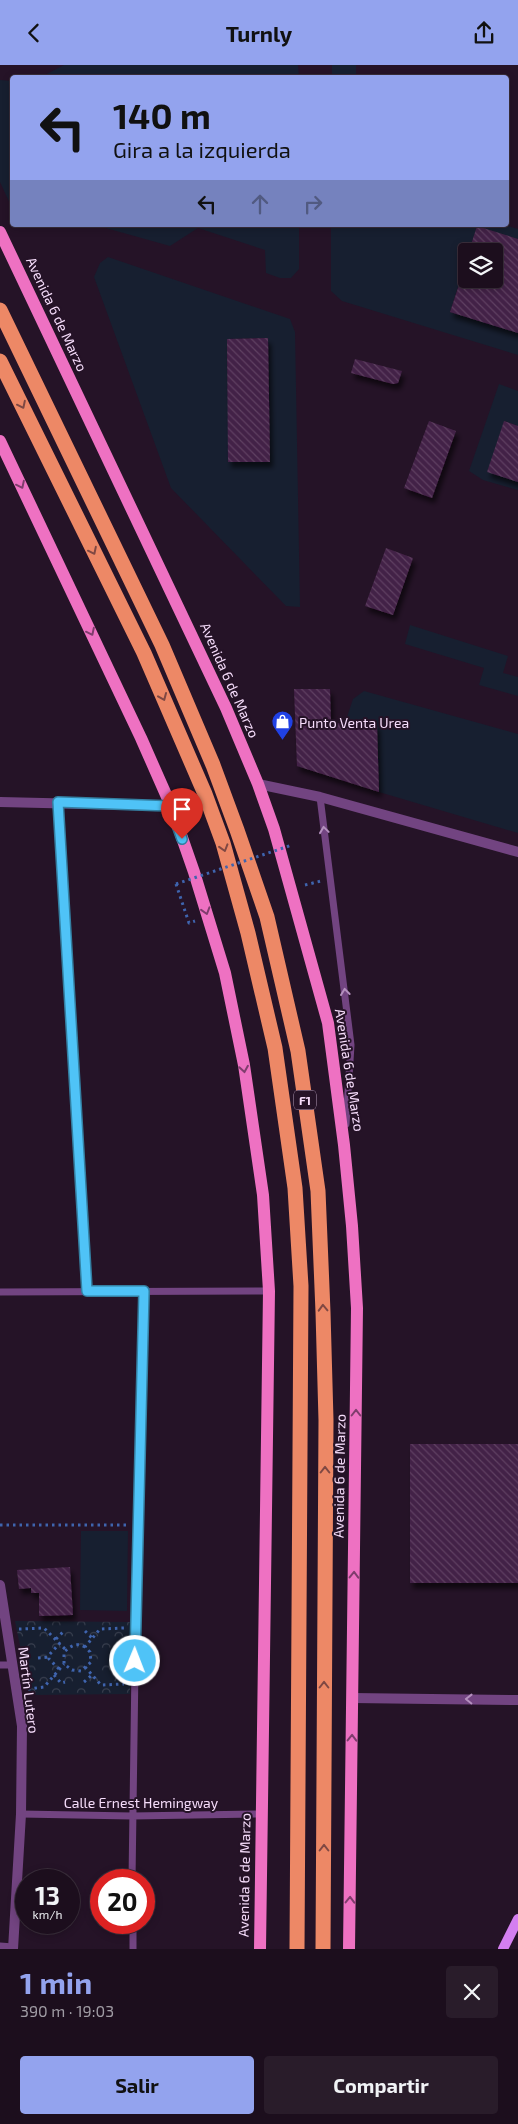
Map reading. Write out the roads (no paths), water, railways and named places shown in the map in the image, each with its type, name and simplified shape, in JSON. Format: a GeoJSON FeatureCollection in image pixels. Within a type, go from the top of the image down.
{"type":"FeatureCollection","features":[{"type":"Feature","properties":{"kind":"highway","name":"Avenida 6 de Marzo"},"geometry":{"type":"LineString","coordinates":[[0,310],[162,645],[213,765],[238,830],[267,917],[298,1051],[318,1191],[324,1312],[326,1420],[323,1949]]}},
{"type":"Feature","properties":{"kind":"highway","name":"F1"},"geometry":{"type":"LineString","coordinates":[[0,361],[144,653],[204,794],[223,843],[248,933],[275,1048],[295,1188],[301,1286],[297,1949]]}},
{"type":"Feature","properties":{"kind":"main road","name":"Avenida 6 de Marzo"},"geometry":{"type":"LineString","coordinates":[[0,232],[192,635],[258,784],[292,889],[328,1023],[344,1145],[352,1226],[357,1308],[349,1949]]}},
{"type":"Feature","properties":{"kind":"main road","name":"Avenida 6 de Marzo"},"geometry":{"type":"LineString","coordinates":[[0,441],[107,664],[170,806],[194,873],[225,973],[244,1065],[263,1195],[269,1291],[260,1949]]}},
{"type":"Feature","properties":{"kind":"main road"},"geometry":{"type":"LineString","coordinates":[[503,1949],[518,1919]]}},
{"type":"Feature","properties":{"kind":"street"},"geometry":{"type":"LineString","coordinates":[[258,784],[320,797],[518,852]]}},
{"type":"Feature","properties":{"kind":"street"},"geometry":{"type":"LineString","coordinates":[[0,802],[170,806]]}},
{"type":"Feature","properties":{"kind":"street"},"geometry":{"type":"LineString","coordinates":[[58,802],[87,1291]]}},
{"type":"Feature","properties":{"kind":"street","name":"Martín Lutero"},"geometry":{"type":"LineString","coordinates":[[0,1585],[22,1725],[21,1814],[13,1948]]}},
{"type":"Feature","properties":{"kind":"street"},"geometry":{"type":"LineString","coordinates":[[352,1698],[518,1700]]}},
{"type":"Feature","properties":{"kind":"lane"},"geometry":{"type":"LineString","coordinates":[[320,797],[351,1045],[344,1145]]}},
{"type":"Feature","properties":{"kind":"lane"},"geometry":{"type":"LineString","coordinates":[[132,1869],[137,1525],[144,1291]]}},
{"type":"Feature","properties":{"kind":"lane"},"geometry":{"type":"LineString","coordinates":[[0,1292],[269,1291]]}},
{"type":"Feature","properties":{"kind":"lane"},"geometry":{"type":"LineString","coordinates":[[0,1665],[12,1665]]}},
{"type":"Feature","properties":{"kind":"lane","name":"Calle Ernest Hemingway"},"geometry":{"type":"LineString","coordinates":[[21,1814],[132,1816],[262,1814]]}},
{"type":"Feature","properties":{"kind":"lane"},"geometry":{"type":"LineString","coordinates":[[132,1934],[133,1949]]}},
{"type":"Feature","properties":{"kind":"lane"},"geometry":{"type":"LineString","coordinates":[[0,1946],[13,1948]]}},
{"type":"Feature","properties":{"kind":"place","name":"Punto Venta Urea"},"geometry":{"type":"Point","coordinates":[283,741]}}]}
